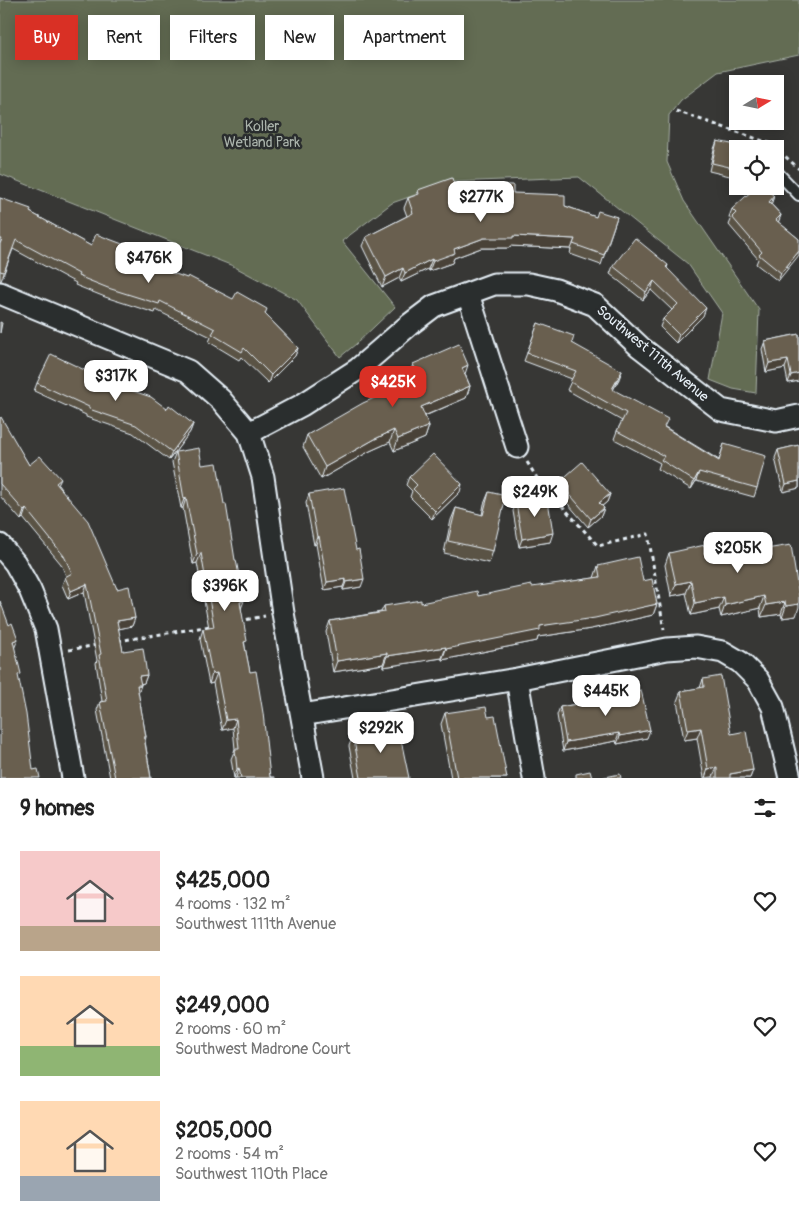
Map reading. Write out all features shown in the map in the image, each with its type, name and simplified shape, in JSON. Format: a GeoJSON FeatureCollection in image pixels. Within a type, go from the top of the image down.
{"type":"FeatureCollection","features":[{"type":"Feature","properties":{"kind":"street","name":"Southwest 111th Avenue"},"geometry":{"type":"LineString","coordinates":[[250,433],[302,405],[358,369],[434,306],[494,284],[528,284],[556,290],[595,305],[640,347],[721,410],[776,421],[799,416]]}},
{"type":"Feature","properties":{"kind":"street"},"geometry":{"type":"LineString","coordinates":[[0,293],[188,370],[221,400],[250,433],[263,477],[283,613],[313,778]]}},
{"type":"Feature","properties":{"kind":"street"},"geometry":{"type":"LineString","coordinates":[[468,294],[517,447]]}},
{"type":"Feature","properties":{"kind":"street"},"geometry":{"type":"LineString","coordinates":[[0,544],[15,563],[30,590],[46,629],[73,778]]}},
{"type":"Feature","properties":{"kind":"street"},"geometry":{"type":"LineString","coordinates":[[302,716],[517,679],[667,649],[696,647],[723,652],[740,662],[758,680],[773,707],[790,778]]}},
{"type":"Feature","properties":{"kind":"street"},"geometry":{"type":"LineString","coordinates":[[517,679],[534,778]]}},
{"type":"Feature","properties":{"kind":"lane"},"geometry":{"type":"LineString","coordinates":[[784,179],[799,195]]}},
{"type":"Feature","properties":{"kind":"path"},"geometry":{"type":"LineString","coordinates":[[676,111],[772,144],[799,169]]}},
{"type":"Feature","properties":{"kind":"path"},"geometry":{"type":"LineString","coordinates":[[517,447],[537,478],[598,546],[648,534],[667,649]]}},
{"type":"Feature","properties":{"kind":"path"},"geometry":{"type":"LineString","coordinates":[[235,622],[283,613]]}},
{"type":"Feature","properties":{"kind":"path"},"geometry":{"type":"LineString","coordinates":[[109,643],[215,625]]}},
{"type":"Feature","properties":{"kind":"path"},"geometry":{"type":"LineString","coordinates":[[51,653],[100,644]]}},
{"type":"Feature","properties":{"kind":"green space","name":"Koller Wetland Park"},"geometry":{"type":"Polygon","coordinates":[[[0,0],[799,0],[799,55],[718,72],[681,100],[669,115],[667,162],[684,201],[759,310],[756,393],[733,389],[710,380],[722,313],[688,264],[579,177],[452,182],[392,203],[342,241],[395,307],[340,357],[297,300],[233,266],[0,174],[0,0]]]}},
{"type":"Feature","properties":{"kind":"building"},"geometry":{"type":"Polygon","coordinates":[[[717,141],[729,144],[729,167],[712,163],[717,141]]]}},
{"type":"Feature","properties":{"kind":"building"},"geometry":{"type":"Polygon","coordinates":[[[452,178],[454,184],[513,185],[513,193],[565,195],[565,206],[596,217],[598,211],[617,217],[604,255],[573,244],[575,239],[513,236],[513,238],[484,238],[454,249],[455,253],[433,261],[432,259],[405,273],[403,268],[386,277],[366,237],[413,213],[408,198],[419,194],[418,190],[452,178]]]}},
{"type":"Feature","properties":{"kind":"building"},"geometry":{"type":"Polygon","coordinates":[[[747,195],[774,196],[769,202],[781,215],[776,220],[799,239],[799,251],[781,273],[759,255],[762,252],[732,217],[736,213],[732,209],[747,195]]]}},
{"type":"Feature","properties":{"kind":"building"},"geometry":{"type":"Polygon","coordinates":[[[0,198],[31,209],[30,212],[91,246],[96,234],[125,245],[121,255],[187,278],[188,276],[233,299],[237,292],[267,309],[265,314],[298,348],[271,375],[244,348],[242,352],[212,334],[215,329],[160,301],[159,304],[108,288],[78,276],[79,274],[16,240],[4,272],[0,271],[0,244],[2,239],[0,239],[0,198]]]}},
{"type":"Feature","properties":{"kind":"building"},"geometry":{"type":"Polygon","coordinates":[[[635,238],[668,265],[666,267],[706,308],[679,335],[663,319],[678,304],[654,281],[646,292],[613,266],[635,238]]]}},
{"type":"Feature","properties":{"kind":"building"},"geometry":{"type":"Polygon","coordinates":[[[538,323],[574,336],[572,343],[622,371],[612,389],[668,419],[664,427],[719,461],[724,444],[766,456],[757,488],[699,472],[694,481],[661,460],[664,456],[617,431],[626,413],[570,382],[576,371],[527,353],[538,323]]]}},
{"type":"Feature","properties":{"kind":"building"},"geometry":{"type":"Polygon","coordinates":[[[799,334],[799,373],[791,375],[788,360],[769,363],[765,341],[799,334]]]}},
{"type":"Feature","properties":{"kind":"building"},"geometry":{"type":"Polygon","coordinates":[[[459,344],[468,365],[462,368],[470,386],[421,407],[429,426],[398,439],[394,430],[325,467],[307,435],[363,403],[419,378],[413,364],[459,344]]]}},
{"type":"Feature","properties":{"kind":"building"},"geometry":{"type":"Polygon","coordinates":[[[51,354],[118,386],[151,397],[167,409],[169,405],[193,424],[172,452],[136,425],[89,409],[89,407],[37,383],[51,354]]]}},
{"type":"Feature","properties":{"kind":"building"},"geometry":{"type":"Polygon","coordinates":[[[1,417],[29,465],[40,456],[61,479],[56,483],[88,521],[117,589],[129,586],[135,618],[117,621],[123,651],[143,648],[147,675],[139,676],[141,685],[137,685],[151,778],[115,778],[100,702],[107,701],[99,655],[101,654],[87,584],[71,591],[65,577],[72,573],[64,556],[26,509],[24,511],[0,484],[1,417]]]}},
{"type":"Feature","properties":{"kind":"building"},"geometry":{"type":"Polygon","coordinates":[[[799,445],[799,481],[786,484],[778,450],[799,445]]]}},
{"type":"Feature","properties":{"kind":"building"},"geometry":{"type":"Polygon","coordinates":[[[199,448],[202,465],[217,463],[244,601],[240,602],[247,641],[244,642],[250,672],[256,671],[270,777],[274,778],[241,778],[239,768],[237,769],[235,749],[239,749],[236,719],[226,720],[217,673],[212,674],[203,629],[214,627],[201,553],[197,554],[186,498],[184,499],[176,452],[199,448]]]}},
{"type":"Feature","properties":{"kind":"building"},"geometry":{"type":"Polygon","coordinates":[[[433,454],[462,484],[435,511],[413,489],[417,485],[409,477],[433,454]]]}},
{"type":"Feature","properties":{"kind":"building"},"geometry":{"type":"Polygon","coordinates":[[[582,462],[610,494],[599,503],[604,508],[591,519],[559,482],[582,462]]]}},
{"type":"Feature","properties":{"kind":"building"},"geometry":{"type":"Polygon","coordinates":[[[344,488],[356,550],[359,549],[364,579],[346,582],[346,579],[327,582],[309,494],[344,488]]]}},
{"type":"Feature","properties":{"kind":"building"},"geometry":{"type":"Polygon","coordinates":[[[489,492],[506,496],[493,551],[448,541],[456,508],[483,515],[489,492]]]}},
{"type":"Feature","properties":{"kind":"building"},"geometry":{"type":"Polygon","coordinates":[[[547,494],[553,533],[522,539],[516,503],[535,507],[533,497],[547,494]]]}},
{"type":"Feature","properties":{"kind":"building"},"geometry":{"type":"Polygon","coordinates":[[[744,542],[747,552],[791,545],[799,604],[786,606],[785,602],[766,605],[764,596],[725,605],[724,597],[695,603],[691,581],[676,584],[669,553],[705,545],[706,551],[744,542]]]}},
{"type":"Feature","properties":{"kind":"building"},"geometry":{"type":"Polygon","coordinates":[[[638,557],[643,581],[652,579],[657,604],[595,618],[540,626],[540,630],[446,649],[446,647],[387,656],[387,653],[337,661],[330,621],[385,612],[384,606],[421,600],[421,603],[477,591],[478,596],[531,585],[532,587],[600,577],[598,566],[638,557]]]}},
{"type":"Feature","properties":{"kind":"building"},"geometry":{"type":"Polygon","coordinates":[[[0,601],[9,625],[12,623],[18,639],[13,641],[21,674],[18,675],[26,714],[33,770],[38,769],[40,778],[0,778],[0,601]]]}},
{"type":"Feature","properties":{"kind":"building"},"geometry":{"type":"Polygon","coordinates":[[[721,676],[731,734],[746,731],[753,770],[730,774],[730,778],[717,778],[717,767],[708,769],[701,728],[688,730],[681,691],[704,687],[703,679],[721,676]]]}},
{"type":"Feature","properties":{"kind":"building"},"geometry":{"type":"Polygon","coordinates":[[[641,690],[650,730],[620,736],[619,733],[566,742],[560,707],[611,698],[611,696],[641,690]]]}},
{"type":"Feature","properties":{"kind":"building"},"geometry":{"type":"Polygon","coordinates":[[[486,707],[488,717],[495,716],[507,778],[457,778],[445,713],[486,707]]]}},
{"type":"Feature","properties":{"kind":"building"},"geometry":{"type":"Polygon","coordinates":[[[398,726],[409,778],[361,778],[353,735],[398,726]]]}},
{"type":"Feature","properties":{"kind":"building"},"geometry":{"type":"Polygon","coordinates":[[[590,771],[592,778],[576,778],[576,774],[590,771]]]}},
{"type":"Feature","properties":{"kind":"building"},"geometry":{"type":"Polygon","coordinates":[[[620,774],[621,778],[600,778],[620,774]]]}}]}
